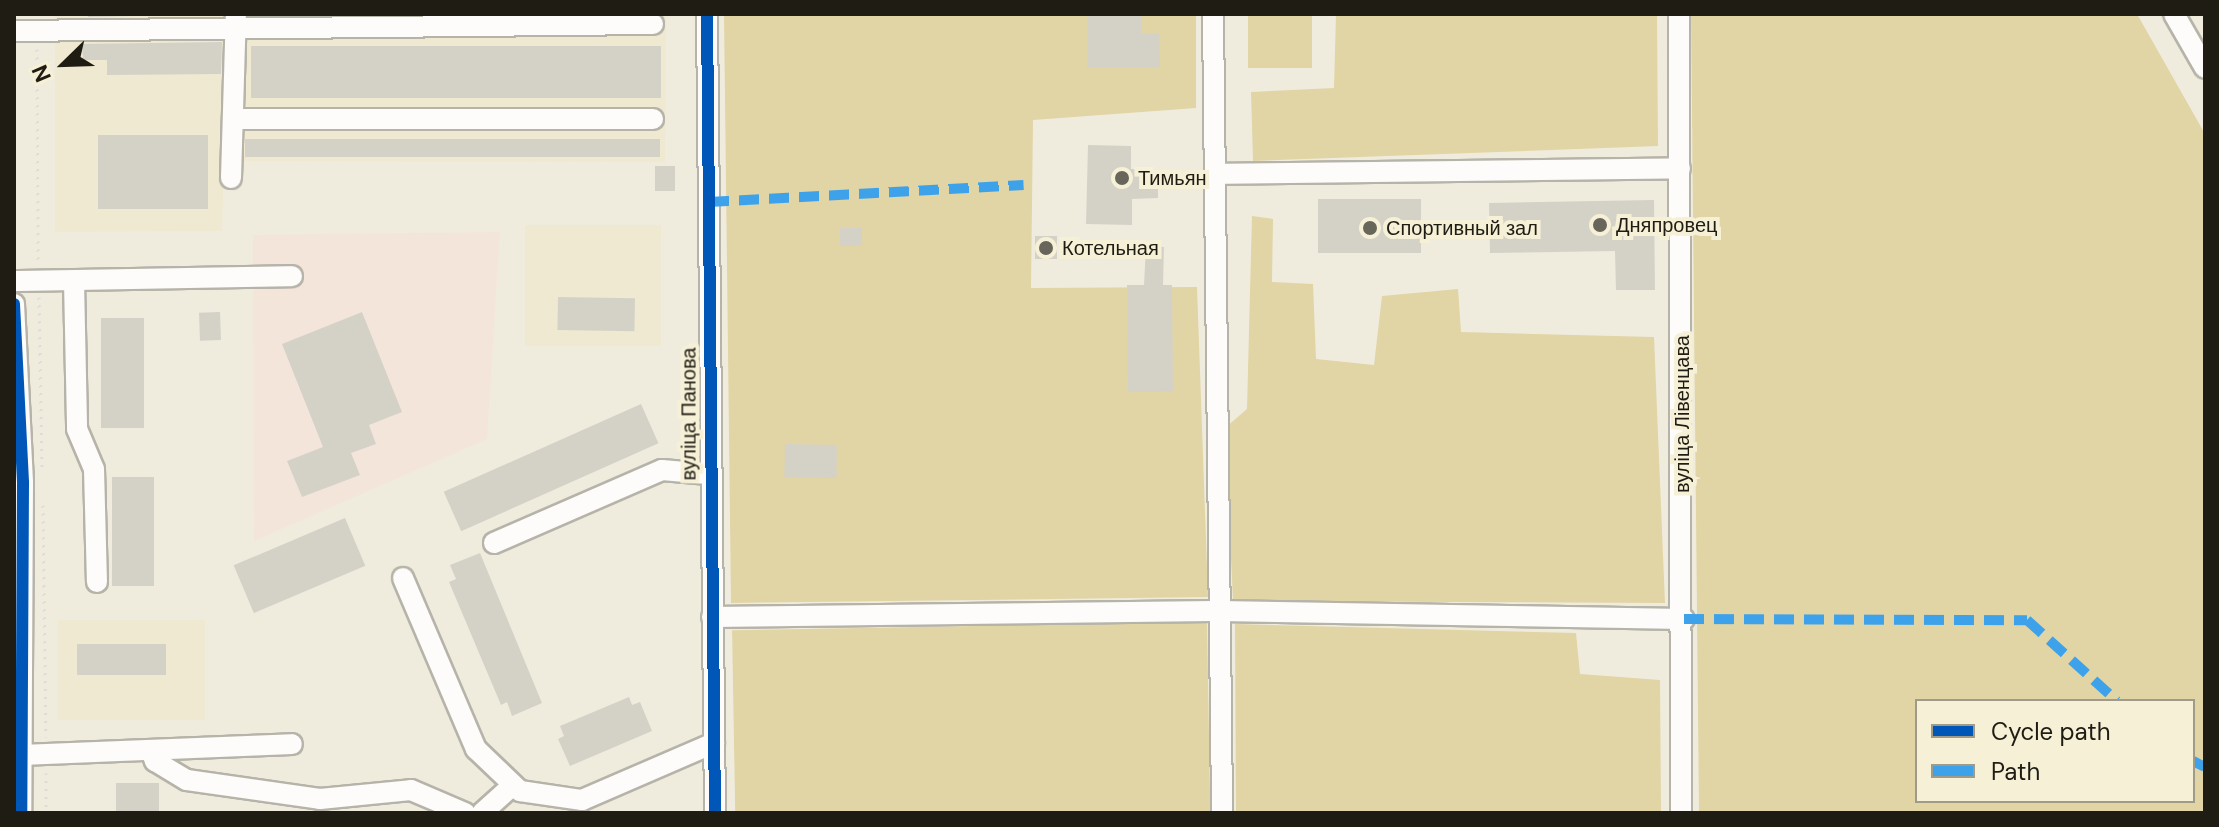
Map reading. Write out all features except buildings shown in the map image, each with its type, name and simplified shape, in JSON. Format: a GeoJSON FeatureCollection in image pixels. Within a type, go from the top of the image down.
{"type":"FeatureCollection","features":[{"type":"Feature","properties":{"kind":"street","name":"вуліца Панова"},"geometry":{"type":"LineString","coordinates":[[707,14],[708,474],[715,813]]}},
{"type":"Feature","properties":{"kind":"street"},"geometry":{"type":"LineString","coordinates":[[1213,14],[1222,813]]}},
{"type":"Feature","properties":{"kind":"street","name":"вуліца Лівенцава"},"geometry":{"type":"LineString","coordinates":[[1679,14],[1684,619],[1681,813]]}},
{"type":"Feature","properties":{"kind":"street"},"geometry":{"type":"LineString","coordinates":[[2174,14],[2205,68]]}},
{"type":"Feature","properties":{"kind":"street"},"geometry":{"type":"LineString","coordinates":[[14,31],[188,21],[653,24]]}},
{"type":"Feature","properties":{"kind":"street"},"geometry":{"type":"LineString","coordinates":[[231,178],[236,21]]}},
{"type":"Feature","properties":{"kind":"street"},"geometry":{"type":"LineString","coordinates":[[234,119],[653,119]]}},
{"type":"Feature","properties":{"kind":"street"},"geometry":{"type":"LineString","coordinates":[[1215,174],[1680,168]]}},
{"type":"Feature","properties":{"kind":"street"},"geometry":{"type":"LineString","coordinates":[[14,281],[292,276]]}},
{"type":"Feature","properties":{"kind":"street"},"geometry":{"type":"LineString","coordinates":[[74,281],[77,429],[94,469],[97,582]]}},
{"type":"Feature","properties":{"kind":"street"},"geometry":{"type":"LineString","coordinates":[[14,304],[23,483],[16,680],[21,813]]}},
{"type":"Feature","properties":{"kind":"street"},"geometry":{"type":"LineString","coordinates":[[494,543],[662,470],[708,474]]}},
{"type":"Feature","properties":{"kind":"street"},"geometry":{"type":"LineString","coordinates":[[403,578],[476,749],[520,791],[582,800],[714,743]]}},
{"type":"Feature","properties":{"kind":"street"},"geometry":{"type":"LineString","coordinates":[[712,617],[1219,611],[1684,619]]}},
{"type":"Feature","properties":{"kind":"street"},"geometry":{"type":"LineString","coordinates":[[21,755],[292,744]]}},
{"type":"Feature","properties":{"kind":"street"},"geometry":{"type":"LineString","coordinates":[[151,751],[155,761],[187,780],[320,799],[411,790],[465,813]]}},
{"type":"Feature","properties":{"kind":"street"},"geometry":{"type":"LineString","coordinates":[[482,813],[513,785]]}},
{"type":"Feature","properties":{"kind":"path"},"geometry":{"type":"LineString","coordinates":[[37,30],[42,472]]}},
{"type":"Feature","properties":{"kind":"path"},"geometry":{"type":"LineString","coordinates":[[43,502],[46,813]]}},
{"type":"Feature","properties":{"kind":"shaded area"},"geometry":{"type":"Polygon","coordinates":[[[55,14],[666,14],[665,162],[224,161],[222,231],[55,232],[55,14]]]}},
{"type":"Feature","properties":{"kind":"shaded area"},"geometry":{"type":"Polygon","coordinates":[[[724,14],[1196,14],[1196,108],[1033,120],[1031,288],[1197,287],[1208,597],[731,603],[724,14]]]}},
{"type":"Feature","properties":{"kind":"shaded area"},"geometry":{"type":"Polygon","coordinates":[[[1248,14],[1312,14],[1312,68],[1248,68],[1248,14]]]}},
{"type":"Feature","properties":{"kind":"shaded area"},"geometry":{"type":"Polygon","coordinates":[[[1336,14],[1657,14],[1658,146],[1253,161],[1251,92],[1334,88],[1336,14]]]}},
{"type":"Feature","properties":{"kind":"shaded area"},"geometry":{"type":"Polygon","coordinates":[[[1691,14],[2137,14],[2205,134],[2205,813],[1699,813],[1691,14]]]}},
{"type":"Feature","properties":{"kind":"shaded area"},"geometry":{"type":"Polygon","coordinates":[[[1252,216],[1273,219],[1272,282],[1313,284],[1316,359],[1374,365],[1382,296],[1458,289],[1461,332],[1654,337],[1665,603],[1233,601],[1225,428],[1247,409],[1252,216]]]}},
{"type":"Feature","properties":{"kind":"shaded area"},"geometry":{"type":"Polygon","coordinates":[[[525,225],[661,225],[661,346],[525,346],[525,225]]]}},
{"type":"Feature","properties":{"kind":"shaded area"},"geometry":{"type":"Polygon","coordinates":[[[500,232],[487,439],[254,541],[253,235],[500,232]]]}},
{"type":"Feature","properties":{"kind":"shaded area"},"geometry":{"type":"Polygon","coordinates":[[[58,620],[205,620],[205,720],[58,720],[58,620]]]}},
{"type":"Feature","properties":{"kind":"shaded area"},"geometry":{"type":"Polygon","coordinates":[[[1207,622],[1210,813],[735,813],[732,630],[1207,622]]]}},
{"type":"Feature","properties":{"kind":"shaded area"},"geometry":{"type":"Polygon","coordinates":[[[1235,624],[1576,633],[1580,674],[1660,680],[1661,813],[1236,813],[1235,624]]]}},
{"type":"Feature","properties":{"kind":"marked path"},"geometry":{"type":"LineString","coordinates":[[709,202],[1024,185]]}},
{"type":"Feature","properties":{"kind":"marked path"},"geometry":{"type":"LineString","coordinates":[[1684,619],[2027,620],[2115,699]]}},
{"type":"Feature","properties":{"kind":"marked path"},"geometry":{"type":"LineString","coordinates":[[2195,762],[2205,767]]}},
{"type":"Feature","properties":{"kind":"cycle path"},"geometry":{"type":"LineString","coordinates":[[707,14],[715,813]]}},
{"type":"Feature","properties":{"kind":"cycle path"},"geometry":{"type":"LineString","coordinates":[[14,304],[23,483],[21,813]]}},
{"type":"Feature","properties":{"kind":"place","name":"Тимьян"},"geometry":{"type":"Point","coordinates":[1122,178]}},
{"type":"Feature","properties":{"kind":"place","name":"Дняпровец"},"geometry":{"type":"Point","coordinates":[1600,225]}},
{"type":"Feature","properties":{"kind":"place","name":"Спортивный зал"},"geometry":{"type":"Point","coordinates":[1370,228]}},
{"type":"Feature","properties":{"kind":"place","name":"Котельная"},"geometry":{"type":"Point","coordinates":[1046,248]}}]}
